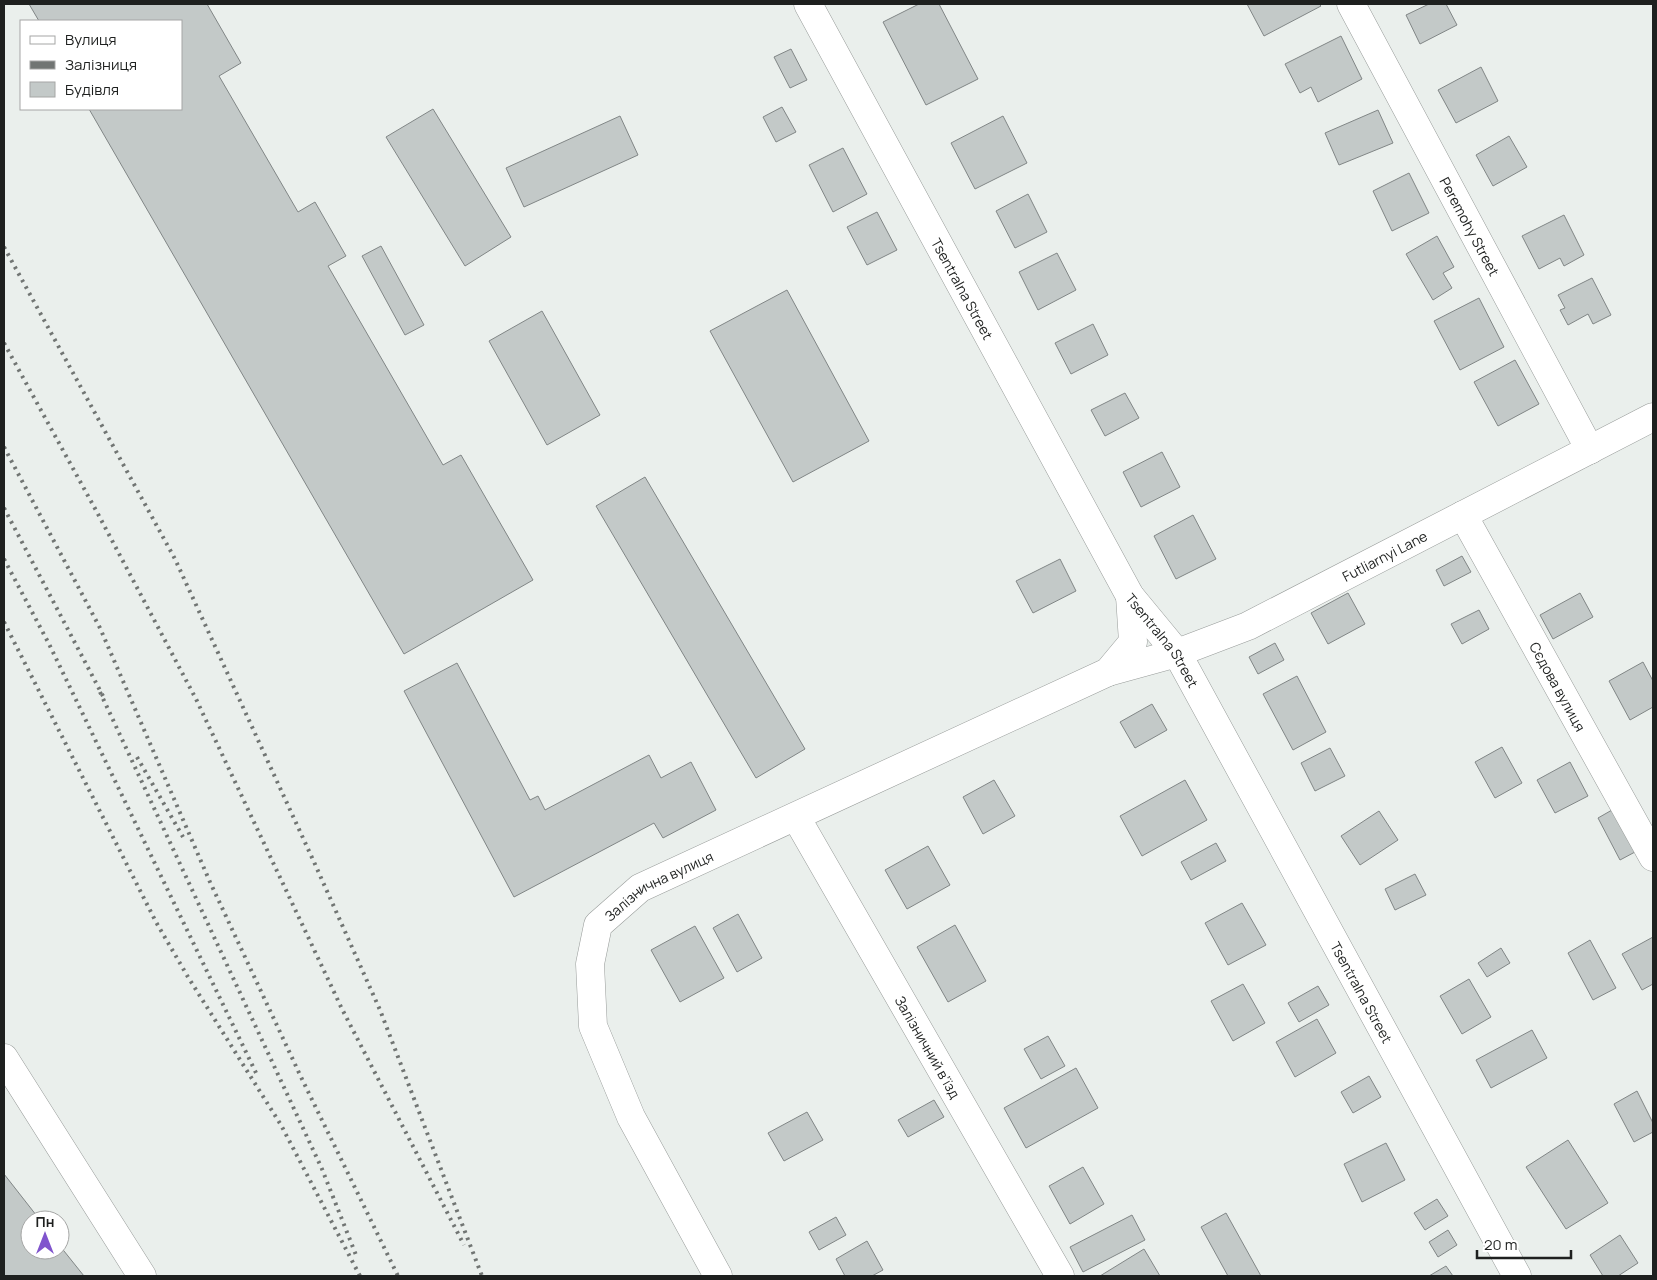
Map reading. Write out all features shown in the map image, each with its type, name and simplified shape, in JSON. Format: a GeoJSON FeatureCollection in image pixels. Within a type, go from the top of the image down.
{"type":"FeatureCollection","features":[{"type":"Feature","properties":{"kind":"street","name":"Tsentralna Street"},"geometry":{"type":"LineString","coordinates":[[808,4],[1130,596],[1177,653],[1517,1276]]}},
{"type":"Feature","properties":{"kind":"street","name":"Peremohy Street"},"geometry":{"type":"LineString","coordinates":[[1351,4],[1590,450]]}},
{"type":"Feature","properties":{"kind":"street","name":"Futliarnyi Lane"},"geometry":{"type":"LineString","coordinates":[[1108,672],[1177,653],[1248,626],[1653,417]]}},
{"type":"Feature","properties":{"kind":"street","name":"Сєдова вулиця"},"geometry":{"type":"LineString","coordinates":[[1464,515],[1653,857]]}},
{"type":"Feature","properties":{"kind":"street"},"geometry":{"type":"LineString","coordinates":[[1108,672],[1133,642],[1130,596]]}},
{"type":"Feature","properties":{"kind":"street","name":"Залізнична вулиця"},"geometry":{"type":"LineString","coordinates":[[718,1276],[631,1117],[593,1026],[590,964],[598,925],[640,888],[1108,672]]}},
{"type":"Feature","properties":{"kind":"street","name":"Залізничний в’їзд"},"geometry":{"type":"LineString","coordinates":[[796,817],[1060,1276]]}},
{"type":"Feature","properties":{"kind":"street"},"geometry":{"type":"LineString","coordinates":[[4,1058],[142,1276]]}},
{"type":"Feature","properties":{"kind":"building"},"geometry":{"type":"Polygon","coordinates":[[[29,4],[207,4],[241,63],[219,76],[298,212],[315,202],[346,256],[328,266],[443,465],[461,455],[533,580],[404,654],[90,110],[182,110],[182,20],[38,20],[29,4]]]}},
{"type":"Feature","properties":{"kind":"building"},"geometry":{"type":"Polygon","coordinates":[[[919,4],[939,4],[978,79],[926,105],[883,22],[919,4]]]}},
{"type":"Feature","properties":{"kind":"building"},"geometry":{"type":"Polygon","coordinates":[[[1247,4],[1319,4],[1321,6],[1264,36],[1247,4]]]}},
{"type":"Feature","properties":{"kind":"building"},"geometry":{"type":"Polygon","coordinates":[[[1429,4],[1446,4],[1457,25],[1420,44],[1406,15],[1429,4]]]}},
{"type":"Feature","properties":{"kind":"building"},"geometry":{"type":"Polygon","coordinates":[[[1341,36],[1362,79],[1318,102],[1311,87],[1300,93],[1285,64],[1341,36]]]}},
{"type":"Feature","properties":{"kind":"building"},"geometry":{"type":"Polygon","coordinates":[[[791,49],[807,80],[790,88],[774,57],[791,49]]]}},
{"type":"Feature","properties":{"kind":"building"},"geometry":{"type":"Polygon","coordinates":[[[1481,67],[1498,101],[1456,123],[1438,90],[1481,67]]]}},
{"type":"Feature","properties":{"kind":"building"},"geometry":{"type":"Polygon","coordinates":[[[782,107],[796,132],[776,142],[763,117],[782,107]]]}},
{"type":"Feature","properties":{"kind":"building"},"geometry":{"type":"Polygon","coordinates":[[[433,109],[511,237],[465,266],[386,137],[433,109]]]}},
{"type":"Feature","properties":{"kind":"building"},"geometry":{"type":"Polygon","coordinates":[[[1378,110],[1393,143],[1339,165],[1325,133],[1378,110]]]}},
{"type":"Feature","properties":{"kind":"building"},"geometry":{"type":"Polygon","coordinates":[[[620,116],[638,155],[524,207],[506,168],[620,116]]]}},
{"type":"Feature","properties":{"kind":"building"},"geometry":{"type":"Polygon","coordinates":[[[1003,116],[1027,163],[975,189],[951,143],[1003,116]]]}},
{"type":"Feature","properties":{"kind":"building"},"geometry":{"type":"Polygon","coordinates":[[[1509,136],[1527,167],[1493,186],[1476,155],[1509,136]]]}},
{"type":"Feature","properties":{"kind":"building"},"geometry":{"type":"Polygon","coordinates":[[[843,148],[867,194],[833,212],[809,165],[843,148]]]}},
{"type":"Feature","properties":{"kind":"building"},"geometry":{"type":"Polygon","coordinates":[[[1409,173],[1429,213],[1392,231],[1373,191],[1409,173]]]}},
{"type":"Feature","properties":{"kind":"building"},"geometry":{"type":"Polygon","coordinates":[[[1028,194],[1047,232],[1015,248],[996,211],[1028,194]]]}},
{"type":"Feature","properties":{"kind":"building"},"geometry":{"type":"Polygon","coordinates":[[[877,212],[897,250],[867,265],[847,227],[877,212]]]}},
{"type":"Feature","properties":{"kind":"building"},"geometry":{"type":"Polygon","coordinates":[[[1564,215],[1584,255],[1564,266],[1560,258],[1539,269],[1522,236],[1564,215]]]}},
{"type":"Feature","properties":{"kind":"building"},"geometry":{"type":"Polygon","coordinates":[[[1437,236],[1454,267],[1443,273],[1452,288],[1433,300],[1406,254],[1437,236]]]}},
{"type":"Feature","properties":{"kind":"building"},"geometry":{"type":"Polygon","coordinates":[[[381,246],[424,325],[405,335],[362,256],[381,246]]]}},
{"type":"Feature","properties":{"kind":"building"},"geometry":{"type":"Polygon","coordinates":[[[1057,253],[1076,290],[1038,310],[1019,272],[1057,253]]]}},
{"type":"Feature","properties":{"kind":"building"},"geometry":{"type":"Polygon","coordinates":[[[1592,278],[1611,315],[1593,324],[1588,314],[1568,325],[1560,310],[1565,308],[1558,295],[1592,278]]]}},
{"type":"Feature","properties":{"kind":"building"},"geometry":{"type":"Polygon","coordinates":[[[787,290],[869,441],[793,482],[710,331],[787,290]]]}},
{"type":"Feature","properties":{"kind":"building"},"geometry":{"type":"Polygon","coordinates":[[[1479,298],[1504,347],[1460,370],[1434,321],[1479,298]]]}},
{"type":"Feature","properties":{"kind":"building"},"geometry":{"type":"Polygon","coordinates":[[[542,311],[600,415],[547,445],[489,341],[542,311]]]}},
{"type":"Feature","properties":{"kind":"building"},"geometry":{"type":"Polygon","coordinates":[[[1093,324],[1108,355],[1071,374],[1055,343],[1093,324]]]}},
{"type":"Feature","properties":{"kind":"building"},"geometry":{"type":"Polygon","coordinates":[[[1515,360],[1539,404],[1498,426],[1474,382],[1515,360]]]}},
{"type":"Feature","properties":{"kind":"building"},"geometry":{"type":"Polygon","coordinates":[[[1125,393],[1139,418],[1105,436],[1091,410],[1125,393]]]}},
{"type":"Feature","properties":{"kind":"building"},"geometry":{"type":"Polygon","coordinates":[[[1162,452],[1180,487],[1141,507],[1123,472],[1162,452]]]}},
{"type":"Feature","properties":{"kind":"building"},"geometry":{"type":"Polygon","coordinates":[[[645,477],[805,749],[756,778],[596,506],[645,477]]]}},
{"type":"Feature","properties":{"kind":"building"},"geometry":{"type":"Polygon","coordinates":[[[1193,515],[1216,559],[1176,579],[1154,536],[1193,515]]]}},
{"type":"Feature","properties":{"kind":"building"},"geometry":{"type":"Polygon","coordinates":[[[1462,556],[1471,572],[1444,586],[1436,570],[1462,556]]]}},
{"type":"Feature","properties":{"kind":"building"},"geometry":{"type":"Polygon","coordinates":[[[1060,559],[1076,591],[1033,613],[1016,581],[1060,559]]]}},
{"type":"Feature","properties":{"kind":"building"},"geometry":{"type":"Polygon","coordinates":[[[1348,593],[1365,624],[1328,644],[1311,613],[1348,593]]]}},
{"type":"Feature","properties":{"kind":"building"},"geometry":{"type":"Polygon","coordinates":[[[1580,593],[1593,617],[1553,639],[1540,615],[1580,593]]]}},
{"type":"Feature","properties":{"kind":"building"},"geometry":{"type":"Polygon","coordinates":[[[1479,610],[1489,629],[1462,644],[1451,624],[1479,610]]]}},
{"type":"Feature","properties":{"kind":"building"},"geometry":{"type":"Polygon","coordinates":[[[1275,643],[1284,660],[1258,674],[1249,657],[1275,643]]]}},
{"type":"Feature","properties":{"kind":"building"},"geometry":{"type":"Polygon","coordinates":[[[1643,662],[1653,681],[1653,707],[1630,720],[1609,681],[1643,662]]]}},
{"type":"Feature","properties":{"kind":"building"},"geometry":{"type":"Polygon","coordinates":[[[457,663],[530,800],[538,796],[545,810],[649,755],[661,778],[691,762],[716,810],[663,838],[654,823],[514,897],[404,691],[457,663]]]}},
{"type":"Feature","properties":{"kind":"building"},"geometry":{"type":"Polygon","coordinates":[[[1297,676],[1326,732],[1293,750],[1263,694],[1297,676]]]}},
{"type":"Feature","properties":{"kind":"building"},"geometry":{"type":"Polygon","coordinates":[[[1152,704],[1167,730],[1135,748],[1120,722],[1152,704]]]}},
{"type":"Feature","properties":{"kind":"building"},"geometry":{"type":"Polygon","coordinates":[[[1502,747],[1522,783],[1495,798],[1475,762],[1502,747]]]}},
{"type":"Feature","properties":{"kind":"building"},"geometry":{"type":"Polygon","coordinates":[[[1330,748],[1345,776],[1315,791],[1301,763],[1330,748]]]}},
{"type":"Feature","properties":{"kind":"building"},"geometry":{"type":"Polygon","coordinates":[[[1570,762],[1588,796],[1555,813],[1537,780],[1570,762]]]}},
{"type":"Feature","properties":{"kind":"building"},"geometry":{"type":"Polygon","coordinates":[[[994,780],[1015,816],[983,834],[963,797],[994,780]]]}},
{"type":"Feature","properties":{"kind":"building"},"geometry":{"type":"Polygon","coordinates":[[[1185,780],[1207,820],[1142,856],[1120,816],[1185,780]]]}},
{"type":"Feature","properties":{"kind":"building"},"geometry":{"type":"Polygon","coordinates":[[[1612,810],[1635,852],[1620,860],[1598,818],[1612,810]]]}},
{"type":"Feature","properties":{"kind":"building"},"geometry":{"type":"Polygon","coordinates":[[[1379,811],[1398,840],[1360,865],[1341,836],[1379,811]]]}},
{"type":"Feature","properties":{"kind":"building"},"geometry":{"type":"Polygon","coordinates":[[[1216,843],[1226,861],[1191,880],[1181,862],[1216,843]]]}},
{"type":"Feature","properties":{"kind":"building"},"geometry":{"type":"Polygon","coordinates":[[[928,846],[950,885],[907,909],[885,870],[928,846]]]}},
{"type":"Feature","properties":{"kind":"building"},"geometry":{"type":"Polygon","coordinates":[[[1415,874],[1426,895],[1395,910],[1385,889],[1415,874]]]}},
{"type":"Feature","properties":{"kind":"building"},"geometry":{"type":"Polygon","coordinates":[[[1242,903],[1266,945],[1228,965],[1205,923],[1242,903]]]}},
{"type":"Feature","properties":{"kind":"building"},"geometry":{"type":"Polygon","coordinates":[[[738,914],[762,958],[737,972],[713,928],[738,914]]]}},
{"type":"Feature","properties":{"kind":"building"},"geometry":{"type":"Polygon","coordinates":[[[955,925],[986,981],[948,1002],[917,947],[955,925]]]}},
{"type":"Feature","properties":{"kind":"building"},"geometry":{"type":"Polygon","coordinates":[[[695,926],[724,978],[680,1002],[651,950],[695,926]]]}},
{"type":"Feature","properties":{"kind":"building"},"geometry":{"type":"Polygon","coordinates":[[[1653,937],[1653,984],[1642,990],[1622,954],[1653,937]]]}},
{"type":"Feature","properties":{"kind":"building"},"geometry":{"type":"Polygon","coordinates":[[[1590,940],[1616,988],[1593,1000],[1568,953],[1590,940]]]}},
{"type":"Feature","properties":{"kind":"building"},"geometry":{"type":"Polygon","coordinates":[[[1501,948],[1510,963],[1487,977],[1478,963],[1501,948]]]}},
{"type":"Feature","properties":{"kind":"building"},"geometry":{"type":"Polygon","coordinates":[[[1469,979],[1491,1017],[1462,1034],[1440,996],[1469,979]]]}},
{"type":"Feature","properties":{"kind":"building"},"geometry":{"type":"Polygon","coordinates":[[[1243,984],[1265,1023],[1233,1041],[1211,1001],[1243,984]]]}},
{"type":"Feature","properties":{"kind":"building"},"geometry":{"type":"Polygon","coordinates":[[[1318,986],[1329,1005],[1299,1022],[1288,1003],[1318,986]]]}},
{"type":"Feature","properties":{"kind":"building"},"geometry":{"type":"Polygon","coordinates":[[[1317,1019],[1336,1053],[1295,1077],[1276,1042],[1317,1019]]]}},
{"type":"Feature","properties":{"kind":"building"},"geometry":{"type":"Polygon","coordinates":[[[1532,1030],[1547,1058],[1491,1088],[1476,1060],[1532,1030]]]}},
{"type":"Feature","properties":{"kind":"building"},"geometry":{"type":"Polygon","coordinates":[[[1048,1036],[1065,1066],[1041,1079],[1024,1049],[1048,1036]]]}},
{"type":"Feature","properties":{"kind":"building"},"geometry":{"type":"Polygon","coordinates":[[[1076,1068],[1098,1108],[1026,1148],[1004,1108],[1076,1068]]]}},
{"type":"Feature","properties":{"kind":"building"},"geometry":{"type":"Polygon","coordinates":[[[1369,1076],[1381,1097],[1353,1113],[1341,1092],[1369,1076]]]}},
{"type":"Feature","properties":{"kind":"building"},"geometry":{"type":"Polygon","coordinates":[[[1637,1091],[1653,1123],[1653,1132],[1634,1142],[1614,1104],[1637,1091]]]}},
{"type":"Feature","properties":{"kind":"building"},"geometry":{"type":"Polygon","coordinates":[[[934,1100],[944,1117],[908,1137],[898,1120],[934,1100]]]}},
{"type":"Feature","properties":{"kind":"building"},"geometry":{"type":"Polygon","coordinates":[[[807,1112],[823,1140],[784,1161],[768,1133],[807,1112]]]}},
{"type":"Feature","properties":{"kind":"building"},"geometry":{"type":"Polygon","coordinates":[[[1568,1140],[1608,1203],[1566,1229],[1526,1167],[1568,1140]]]}},
{"type":"Feature","properties":{"kind":"building"},"geometry":{"type":"Polygon","coordinates":[[[1386,1143],[1405,1180],[1362,1202],[1344,1164],[1386,1143]]]}},
{"type":"Feature","properties":{"kind":"building"},"geometry":{"type":"Polygon","coordinates":[[[1083,1167],[1104,1204],[1070,1224],[1049,1186],[1083,1167]]]}},
{"type":"Feature","properties":{"kind":"building"},"geometry":{"type":"Polygon","coordinates":[[[4,1174],[32,1210],[20,1210],[20,1260],[70,1258],[84,1276],[4,1276],[4,1174]]]}},
{"type":"Feature","properties":{"kind":"building"},"geometry":{"type":"Polygon","coordinates":[[[1437,1199],[1448,1216],[1425,1230],[1414,1213],[1437,1199]]]}},
{"type":"Feature","properties":{"kind":"building"},"geometry":{"type":"Polygon","coordinates":[[[1226,1213],[1261,1276],[1228,1276],[1201,1227],[1226,1213]]]}},
{"type":"Feature","properties":{"kind":"building"},"geometry":{"type":"Polygon","coordinates":[[[1132,1215],[1145,1240],[1083,1272],[1070,1247],[1132,1215]]]}},
{"type":"Feature","properties":{"kind":"building"},"geometry":{"type":"Polygon","coordinates":[[[836,1217],[846,1235],[819,1250],[809,1232],[836,1217]]]}},
{"type":"Feature","properties":{"kind":"building"},"geometry":{"type":"Polygon","coordinates":[[[1448,1230],[1457,1245],[1438,1257],[1429,1242],[1448,1230]]]}},
{"type":"Feature","properties":{"kind":"building"},"geometry":{"type":"Polygon","coordinates":[[[1620,1235],[1638,1263],[1618,1276],[1603,1276],[1590,1255],[1620,1235]]]}},
{"type":"Feature","properties":{"kind":"building"},"geometry":{"type":"Polygon","coordinates":[[[867,1241],[883,1270],[872,1276],[845,1276],[836,1259],[867,1241]]]}},
{"type":"Feature","properties":{"kind":"building"},"geometry":{"type":"Polygon","coordinates":[[[1144,1249],[1160,1276],[1100,1276],[1144,1249]]]}},
{"type":"Feature","properties":{"kind":"building"},"geometry":{"type":"Polygon","coordinates":[[[1446,1266],[1453,1276],[1429,1276],[1446,1266]]]}},
{"type":"Feature","properties":{"kind":"railway"},"geometry":{"type":"LineString","coordinates":[[4,247],[175,559],[380,1010],[482,1276]]}},
{"type":"Feature","properties":{"kind":"railway"},"geometry":{"type":"LineString","coordinates":[[4,343],[98,514],[196,699],[342,1009],[464,1245]]}},
{"type":"Feature","properties":{"kind":"railway"},"geometry":{"type":"LineString","coordinates":[[4,447],[100,628],[210,882],[301,1077],[398,1276]]}},
{"type":"Feature","properties":{"kind":"railway"},"geometry":{"type":"LineString","coordinates":[[4,508],[104,698]]}},
{"type":"Feature","properties":{"kind":"railway"},"geometry":{"type":"LineString","coordinates":[[4,559],[49,644],[257,1075]]}},
{"type":"Feature","properties":{"kind":"railway"},"geometry":{"type":"LineString","coordinates":[[4,622],[156,922],[188,977],[281,1125],[360,1276]]}},
{"type":"Feature","properties":{"kind":"railway"},"geometry":{"type":"LineString","coordinates":[[100,692],[322,1169],[356,1255]]}},
{"type":"Feature","properties":{"kind":"railway"},"geometry":{"type":"LineString","coordinates":[[137,757],[183,837]]}}]}
